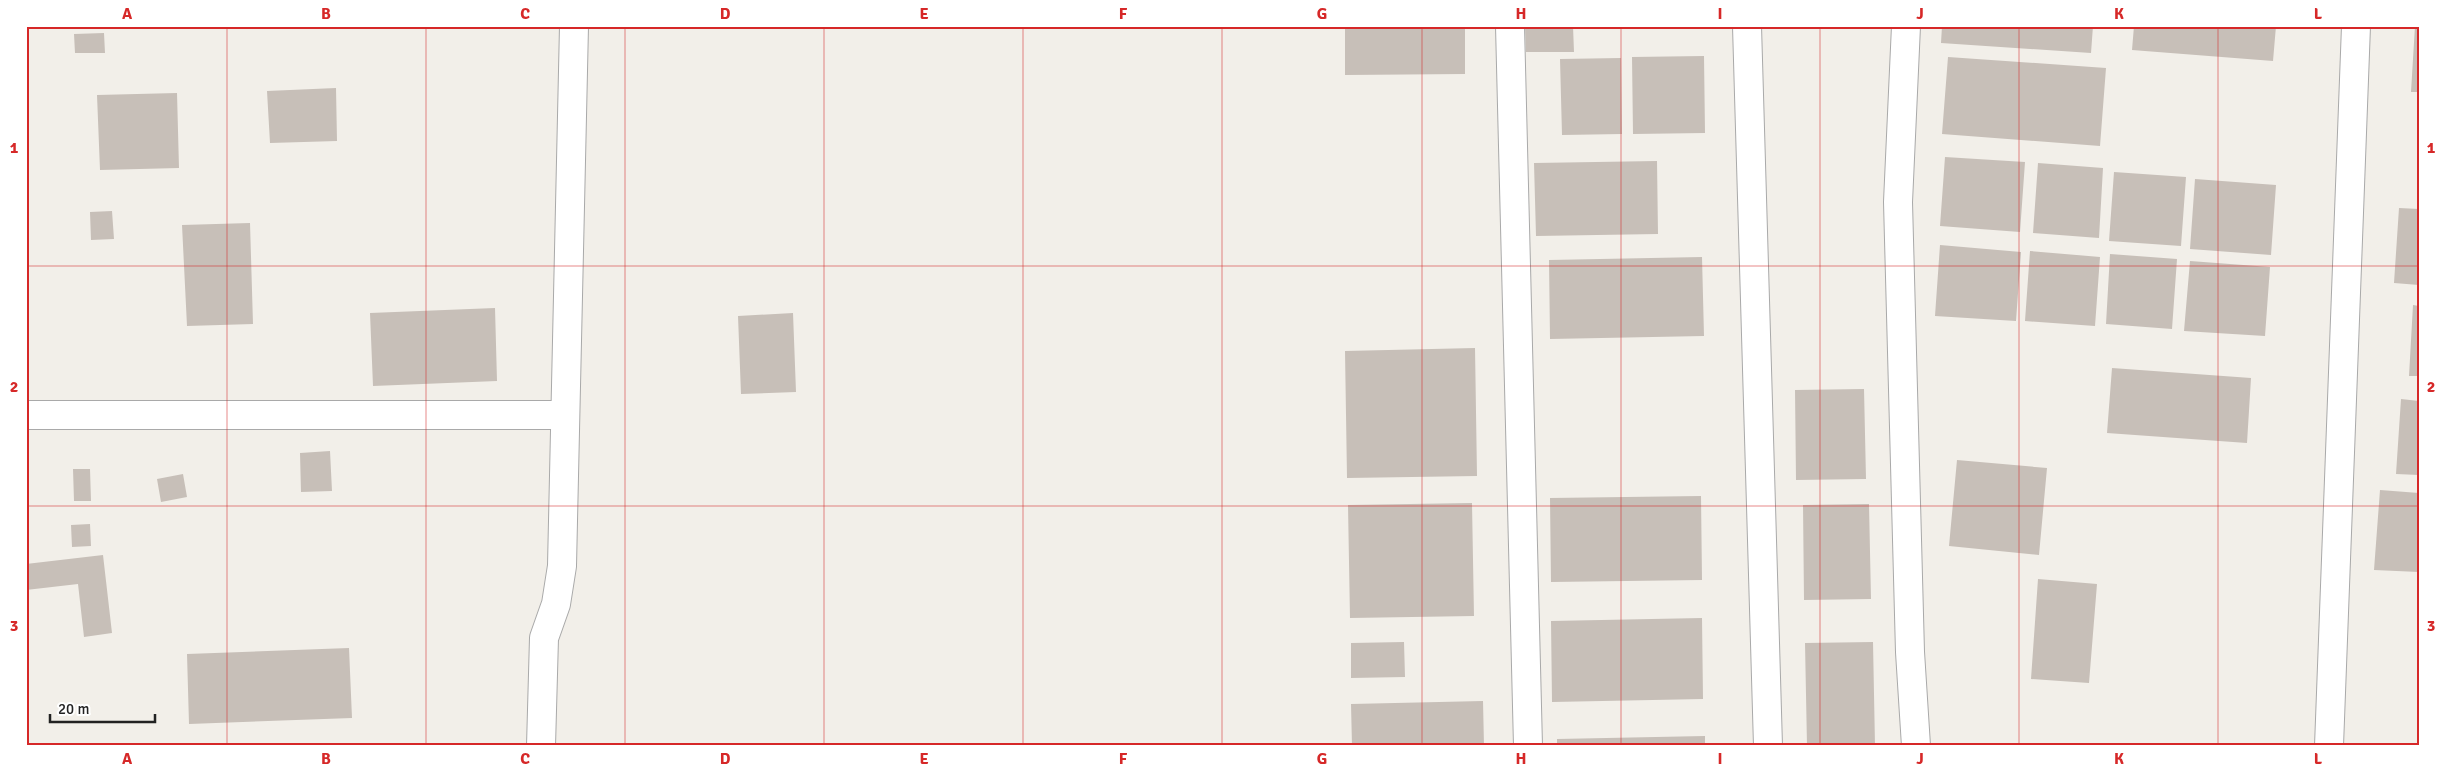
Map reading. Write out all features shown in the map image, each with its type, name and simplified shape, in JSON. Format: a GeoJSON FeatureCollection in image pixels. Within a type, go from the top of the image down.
{"type":"FeatureCollection","features":[{"type":"Feature","properties":{"kind":"street"},"geometry":{"type":"LineString","coordinates":[[541,746],[544,638],[556,604],[562,566],[574,26]]}},
{"type":"Feature","properties":{"kind":"street"},"geometry":{"type":"LineString","coordinates":[[1510,26],[1528,746]]}},
{"type":"Feature","properties":{"kind":"street"},"geometry":{"type":"LineString","coordinates":[[1747,26],[1768,746]]}},
{"type":"Feature","properties":{"kind":"street"},"geometry":{"type":"LineString","coordinates":[[1906,26],[1898,202],[1910,652],[1916,746]]}},
{"type":"Feature","properties":{"kind":"street"},"geometry":{"type":"LineString","coordinates":[[2329,746],[2341,447],[2342,343],[2356,26]]}},
{"type":"Feature","properties":{"kind":"street"},"geometry":{"type":"LineString","coordinates":[[26,414],[565,415]]}},
{"type":"Feature","properties":{"kind":"building"},"geometry":{"type":"Polygon","coordinates":[[[85,26],[119,26],[119,29],[85,29],[85,26]]]}},
{"type":"Feature","properties":{"kind":"building"},"geometry":{"type":"Polygon","coordinates":[[[1345,26],[1465,26],[1465,74],[1345,75],[1345,26]]]}},
{"type":"Feature","properties":{"kind":"building"},"geometry":{"type":"Polygon","coordinates":[[[1525,26],[1573,26],[1574,52],[1526,52],[1525,26]]]}},
{"type":"Feature","properties":{"kind":"building"},"geometry":{"type":"Polygon","coordinates":[[[1942,26],[2093,26],[2091,53],[1941,43],[1942,26]]]}},
{"type":"Feature","properties":{"kind":"building"},"geometry":{"type":"Polygon","coordinates":[[[2134,26],[2276,26],[2273,61],[2132,50],[2134,26]]]}},
{"type":"Feature","properties":{"kind":"building"},"geometry":{"type":"Polygon","coordinates":[[[2415,26],[2419,26],[2419,92],[2411,92],[2415,26]]]}},
{"type":"Feature","properties":{"kind":"building"},"geometry":{"type":"Polygon","coordinates":[[[104,33],[105,53],[75,53],[74,34],[104,33]]]}},
{"type":"Feature","properties":{"kind":"building"},"geometry":{"type":"Polygon","coordinates":[[[1704,56],[1705,133],[1633,134],[1632,57],[1704,56]]]}},
{"type":"Feature","properties":{"kind":"building"},"geometry":{"type":"Polygon","coordinates":[[[1948,57],[2106,68],[2100,146],[1942,134],[1948,57]]]}},
{"type":"Feature","properties":{"kind":"building"},"geometry":{"type":"Polygon","coordinates":[[[1621,58],[1622,134],[1562,135],[1560,59],[1621,58]]]}},
{"type":"Feature","properties":{"kind":"building"},"geometry":{"type":"Polygon","coordinates":[[[336,88],[337,141],[270,143],[267,91],[336,88]]]}},
{"type":"Feature","properties":{"kind":"building"},"geometry":{"type":"Polygon","coordinates":[[[177,93],[179,168],[100,170],[97,95],[177,93]]]}},
{"type":"Feature","properties":{"kind":"building"},"geometry":{"type":"Polygon","coordinates":[[[1945,157],[2025,162],[2020,232],[1940,226],[1945,157]]]}},
{"type":"Feature","properties":{"kind":"building"},"geometry":{"type":"Polygon","coordinates":[[[1657,161],[1658,234],[1536,236],[1534,163],[1657,161]]]}},
{"type":"Feature","properties":{"kind":"building"},"geometry":{"type":"Polygon","coordinates":[[[2038,163],[2103,168],[2099,238],[2033,233],[2038,163]]]}},
{"type":"Feature","properties":{"kind":"building"},"geometry":{"type":"Polygon","coordinates":[[[2114,172],[2186,177],[2181,246],[2109,241],[2114,172]]]}},
{"type":"Feature","properties":{"kind":"building"},"geometry":{"type":"Polygon","coordinates":[[[2195,179],[2276,185],[2271,255],[2190,249],[2195,179]]]}},
{"type":"Feature","properties":{"kind":"building"},"geometry":{"type":"Polygon","coordinates":[[[2399,208],[2419,209],[2419,285],[2394,283],[2399,208]]]}},
{"type":"Feature","properties":{"kind":"building"},"geometry":{"type":"Polygon","coordinates":[[[112,211],[114,239],[91,240],[90,212],[112,211]]]}},
{"type":"Feature","properties":{"kind":"building"},"geometry":{"type":"Polygon","coordinates":[[[250,223],[253,324],[187,326],[182,225],[250,223]]]}},
{"type":"Feature","properties":{"kind":"building"},"geometry":{"type":"Polygon","coordinates":[[[1940,245],[2021,252],[2016,321],[1935,316],[1940,245]]]}},
{"type":"Feature","properties":{"kind":"building"},"geometry":{"type":"Polygon","coordinates":[[[2030,251],[2100,257],[2095,326],[2025,321],[2030,251]]]}},
{"type":"Feature","properties":{"kind":"building"},"geometry":{"type":"Polygon","coordinates":[[[2110,254],[2177,259],[2172,329],[2106,324],[2110,254]]]}},
{"type":"Feature","properties":{"kind":"building"},"geometry":{"type":"Polygon","coordinates":[[[1702,257],[1704,336],[1550,339],[1549,260],[1702,257]]]}},
{"type":"Feature","properties":{"kind":"building"},"geometry":{"type":"Polygon","coordinates":[[[2190,261],[2270,267],[2265,336],[2184,331],[2190,261]]]}},
{"type":"Feature","properties":{"kind":"building"},"geometry":{"type":"Polygon","coordinates":[[[2413,305],[2419,306],[2419,376],[2409,376],[2413,305]]]}},
{"type":"Feature","properties":{"kind":"building"},"geometry":{"type":"Polygon","coordinates":[[[495,308],[497,381],[373,386],[370,313],[495,308]]]}},
{"type":"Feature","properties":{"kind":"building"},"geometry":{"type":"Polygon","coordinates":[[[793,313],[796,392],[741,394],[738,316],[793,313]]]}},
{"type":"Feature","properties":{"kind":"building"},"geometry":{"type":"Polygon","coordinates":[[[1475,348],[1477,476],[1347,478],[1345,351],[1475,348]]]}},
{"type":"Feature","properties":{"kind":"building"},"geometry":{"type":"Polygon","coordinates":[[[2112,368],[2251,378],[2247,443],[2107,433],[2112,368]]]}},
{"type":"Feature","properties":{"kind":"building"},"geometry":{"type":"Polygon","coordinates":[[[1864,389],[1866,479],[1796,480],[1795,390],[1864,389]]]}},
{"type":"Feature","properties":{"kind":"building"},"geometry":{"type":"Polygon","coordinates":[[[2401,399],[2419,401],[2419,475],[2396,474],[2401,399]]]}},
{"type":"Feature","properties":{"kind":"building"},"geometry":{"type":"Polygon","coordinates":[[[330,451],[332,491],[301,492],[300,453],[330,451]]]}},
{"type":"Feature","properties":{"kind":"building"},"geometry":{"type":"Polygon","coordinates":[[[1957,460],[2047,468],[2039,555],[1949,546],[1957,460]]]}},
{"type":"Feature","properties":{"kind":"building"},"geometry":{"type":"Polygon","coordinates":[[[73,469],[90,469],[91,501],[74,501],[73,469]]]}},
{"type":"Feature","properties":{"kind":"building"},"geometry":{"type":"Polygon","coordinates":[[[183,474],[187,497],[161,502],[157,479],[183,474]]]}},
{"type":"Feature","properties":{"kind":"building"},"geometry":{"type":"Polygon","coordinates":[[[2380,490],[2419,493],[2419,572],[2374,570],[2380,490]]]}},
{"type":"Feature","properties":{"kind":"building"},"geometry":{"type":"Polygon","coordinates":[[[1701,496],[1702,580],[1551,582],[1550,498],[1701,496]]]}},
{"type":"Feature","properties":{"kind":"building"},"geometry":{"type":"Polygon","coordinates":[[[1472,503],[1474,616],[1350,618],[1348,505],[1472,503]]]}},
{"type":"Feature","properties":{"kind":"building"},"geometry":{"type":"Polygon","coordinates":[[[1869,504],[1871,599],[1804,600],[1803,505],[1869,504]]]}},
{"type":"Feature","properties":{"kind":"building"},"geometry":{"type":"Polygon","coordinates":[[[90,524],[91,546],[72,547],[71,525],[90,524]]]}},
{"type":"Feature","properties":{"kind":"building"},"geometry":{"type":"Polygon","coordinates":[[[103,555],[112,633],[84,637],[78,584],[26,590],[26,564],[103,555]]]}},
{"type":"Feature","properties":{"kind":"building"},"geometry":{"type":"Polygon","coordinates":[[[2038,579],[2097,584],[2089,683],[2031,679],[2038,579]]]}},
{"type":"Feature","properties":{"kind":"building"},"geometry":{"type":"Polygon","coordinates":[[[1702,618],[1703,699],[1552,702],[1551,621],[1702,618]]]}},
{"type":"Feature","properties":{"kind":"building"},"geometry":{"type":"Polygon","coordinates":[[[1404,642],[1405,677],[1351,678],[1351,643],[1404,642]]]}},
{"type":"Feature","properties":{"kind":"building"},"geometry":{"type":"Polygon","coordinates":[[[1873,642],[1875,746],[1807,746],[1805,643],[1873,642]]]}},
{"type":"Feature","properties":{"kind":"building"},"geometry":{"type":"Polygon","coordinates":[[[349,648],[352,718],[189,724],[187,654],[349,648]]]}},
{"type":"Feature","properties":{"kind":"building"},"geometry":{"type":"Polygon","coordinates":[[[1483,701],[1484,746],[1352,746],[1351,704],[1483,701]]]}},
{"type":"Feature","properties":{"kind":"building"},"geometry":{"type":"Polygon","coordinates":[[[1705,736],[1705,746],[1557,746],[1557,739],[1705,736]]]}}]}
